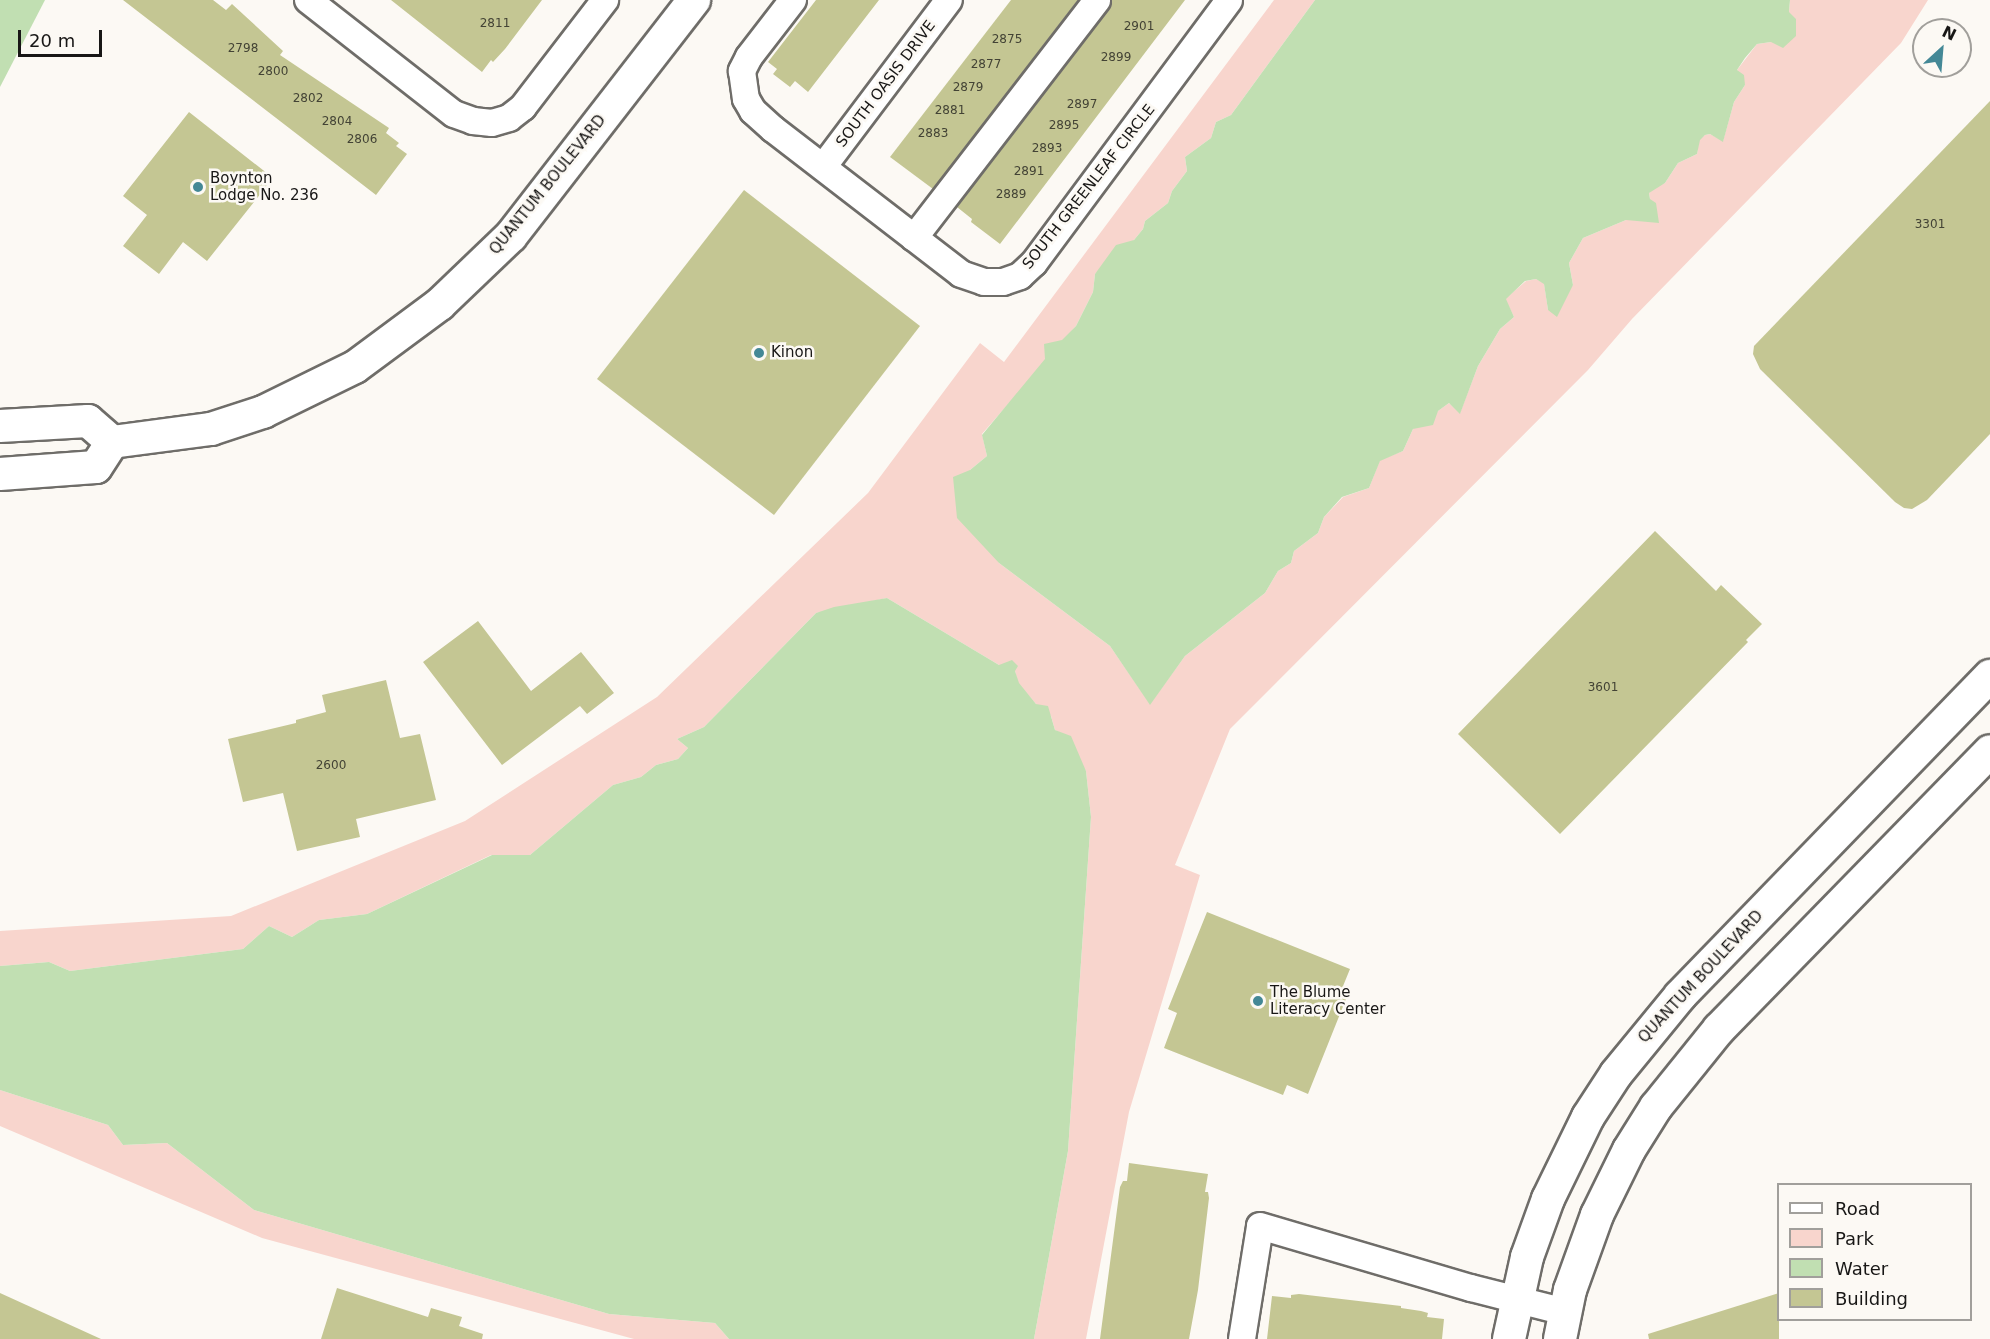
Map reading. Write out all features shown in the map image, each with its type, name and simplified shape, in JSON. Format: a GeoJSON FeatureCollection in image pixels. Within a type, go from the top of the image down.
{"type":"FeatureCollection","features":[{"type":"Feature","properties":{"kind":"street"},"geometry":{"type":"LineString","coordinates":[[308,0],[453,114],[472,121],[492,123],[509,118],[523,107],[605,0]]}},
{"type":"Feature","properties":{"kind":"street","name":"QUANTUM BOULEVARD"},"geometry":{"type":"LineString","coordinates":[[112,442],[211,429],[255,415],[332,379],[397,338],[459,288],[511,236],[694,0]]}},
{"type":"Feature","properties":{"kind":"street","name":"SOUTH GREENLEAF CIRCLE"},"geometry":{"type":"LineString","coordinates":[[793,0],[749,57],[742,71],[746,99],[753,111],[961,274],[984,282],[1003,282],[1020,276],[1034,263],[1229,0]]}},
{"type":"Feature","properties":{"kind":"street","name":"SOUTH OASIS DRIVE"},"geometry":{"type":"LineString","coordinates":[[823,167],[949,0]]}},
{"type":"Feature","properties":{"kind":"street"},"geometry":{"type":"LineString","coordinates":[[914,238],[1097,0]]}},
{"type":"Feature","properties":{"kind":"street"},"geometry":{"type":"LineString","coordinates":[[0,426],[88,422],[112,442],[96,467],[0,474]]}},
{"type":"Feature","properties":{"kind":"street","name":"QUANTUM BOULEVARD"},"geometry":{"type":"LineString","coordinates":[[1509,1339],[1527,1257],[1548,1199],[1588,1117],[1616,1074],[1680,996],[1990,676]]}},
{"type":"Feature","properties":{"kind":"street"},"geometry":{"type":"LineString","coordinates":[[1242,1339],[1260,1226],[1516,1299],[1562,1325],[1586,1241],[1606,1194],[1629,1150],[1674,1083],[1719,1029],[1990,751]]}},
{"type":"Feature","properties":{"kind":"green space"},"geometry":{"type":"Polygon","coordinates":[[[1274,0],[1315,0],[1231,115],[1216,122],[1211,138],[1185,157],[1187,171],[1172,191],[1168,203],[1145,221],[1143,229],[1134,240],[1095,274],[1093,292],[1076,326],[982,434],[987,456],[970,470],[999,563],[1110,646],[1150,704],[1185,656],[1265,593],[1278,571],[1291,563],[1294,551],[1318,533],[1324,517],[1343,497],[1369,488],[1380,460],[1403,451],[1413,429],[1449,403],[1460,413],[1478,366],[1500,329],[1514,317],[1505,299],[1526,281],[1536,279],[1544,283],[1548,310],[1573,285],[1569,263],[1583,238],[1626,220],[1650,199],[1649,193],[1653,188],[1665,183],[1678,163],[1697,154],[1699,140],[1705,135],[1710,134],[1723,141],[1734,102],[1745,85],[1737,70],[1757,44],[1771,42],[1789,12],[1790,0],[1928,0],[1917,18],[1912,18],[1912,25],[1901,43],[1632,319],[1588,370],[1230,729],[1175,865],[1200,875],[1129,1112],[1086,1339],[1034,1339],[1068,1151],[1091,817],[1086,771],[1062,734],[1055,730],[1051,716],[1036,704],[1018,683],[1015,671],[999,665],[887,598],[816,613],[704,727],[677,739],[688,748],[678,759],[656,765],[641,777],[613,785],[530,855],[491,855],[367,914],[319,920],[292,937],[269,926],[243,949],[70,971],[49,962],[0,966],[0,931],[231,916],[465,821],[657,697],[868,493],[980,343],[1004,362],[1274,0]]]}},
{"type":"Feature","properties":{"kind":"green space"},"geometry":{"type":"Polygon","coordinates":[[[0,1090],[108,1125],[123,1145],[167,1143],[254,1210],[609,1314],[715,1323],[729,1339],[634,1339],[262,1238],[0,1126],[0,1090]]]}},
{"type":"Feature","properties":{"kind":"water"},"geometry":{"type":"Polygon","coordinates":[[[0,0],[45,0],[0,87],[0,0]]]}},
{"type":"Feature","properties":{"kind":"water"},"geometry":{"type":"Polygon","coordinates":[[[1315,0],[1790,0],[1789,12],[1796,19],[1796,36],[1783,48],[1771,42],[1757,44],[1745,58],[1737,70],[1744,75],[1745,85],[1734,102],[1723,142],[1710,134],[1705,135],[1700,140],[1697,154],[1678,163],[1665,183],[1649,193],[1650,199],[1656,203],[1659,223],[1626,220],[1583,238],[1569,263],[1573,285],[1557,317],[1548,310],[1544,284],[1536,279],[1525,281],[1506,299],[1514,317],[1500,329],[1478,366],[1460,414],[1449,403],[1438,411],[1433,425],[1413,429],[1403,451],[1380,461],[1369,488],[1342,497],[1324,517],[1318,533],[1294,551],[1291,563],[1278,571],[1265,593],[1185,656],[1150,705],[1110,646],[999,563],[957,518],[953,477],[970,470],[987,456],[982,435],[1045,359],[1044,344],[1062,340],[1076,326],[1093,292],[1095,274],[1116,245],[1134,240],[1143,229],[1145,221],[1168,203],[1172,191],[1187,171],[1185,157],[1211,138],[1216,122],[1231,115],[1315,0]]]}},
{"type":"Feature","properties":{"kind":"water"},"geometry":{"type":"Polygon","coordinates":[[[887,598],[999,665],[1012,660],[1018,666],[1015,671],[1019,683],[1036,704],[1048,706],[1055,730],[1071,736],[1086,771],[1091,817],[1068,1151],[1034,1339],[729,1339],[715,1323],[609,1314],[254,1210],[167,1143],[123,1145],[108,1125],[0,1090],[0,966],[49,962],[70,971],[243,949],[269,926],[292,937],[319,920],[367,914],[492,855],[530,855],[613,785],[641,777],[656,765],[678,759],[688,748],[677,739],[704,727],[816,613],[834,607],[887,598]]]}},
{"type":"Feature","properties":{"kind":"building"},"geometry":{"type":"Polygon","coordinates":[[[123,0],[213,0],[226,10],[232,4],[283,51],[280,55],[389,128],[386,133],[399,143],[396,146],[407,154],[376,195],[123,0]]]}},
{"type":"Feature","properties":{"kind":"building"},"geometry":{"type":"Polygon","coordinates":[[[391,0],[542,0],[505,49],[493,62],[491,60],[482,72],[391,0]]]}},
{"type":"Feature","properties":{"kind":"building"},"geometry":{"type":"Polygon","coordinates":[[[816,0],[879,0],[808,92],[795,81],[790,87],[773,74],[777,69],[768,62],[816,0]]]}},
{"type":"Feature","properties":{"kind":"building"},"geometry":{"type":"Polygon","coordinates":[[[1011,0],[1078,0],[933,189],[890,157],[1011,0]]]}},
{"type":"Feature","properties":{"kind":"building"},"geometry":{"type":"Polygon","coordinates":[[[1112,0],[1185,0],[1000,244],[971,222],[972,219],[957,207],[1109,9],[1112,0]]]}},
{"type":"Feature","properties":{"kind":"building"},"geometry":{"type":"Polygon","coordinates":[[[1990,101],[1990,434],[1927,500],[1912,509],[1904,508],[1895,502],[1760,369],[1753,354],[1754,346],[1990,101]]]}},
{"type":"Feature","properties":{"kind":"building","name":"Boynton Lodge No. 236"},"geometry":{"type":"Polygon","coordinates":[[[189,112],[273,178],[207,261],[183,242],[159,274],[123,246],[147,215],[123,196],[189,112]]]}},
{"type":"Feature","properties":{"kind":"building","name":"Kinon"},"geometry":{"type":"Polygon","coordinates":[[[744,190],[920,326],[774,515],[597,379],[744,190]]]}},
{"type":"Feature","properties":{"kind":"building"},"geometry":{"type":"Polygon","coordinates":[[[1655,531],[1716,591],[1721,585],[1762,624],[1746,640],[1748,642],[1560,834],[1458,734],[1655,531]]]}},
{"type":"Feature","properties":{"kind":"building"},"geometry":{"type":"Polygon","coordinates":[[[478,621],[531,691],[581,652],[614,693],[587,714],[580,706],[502,765],[423,662],[478,621]]]}},
{"type":"Feature","properties":{"kind":"building"},"geometry":{"type":"Polygon","coordinates":[[[386,680],[400,738],[420,734],[436,800],[356,819],[360,837],[297,851],[283,793],[243,802],[228,739],[296,723],[296,720],[326,712],[322,695],[386,680]]]}},
{"type":"Feature","properties":{"kind":"building","name":"The Blume Literacy Center"},"geometry":{"type":"Polygon","coordinates":[[[1207,912],[1350,969],[1341,991],[1348,994],[1308,1094],[1287,1085],[1283,1095],[1164,1048],[1177,1013],[1168,1009],[1207,912]]]}},
{"type":"Feature","properties":{"kind":"building"},"geometry":{"type":"Polygon","coordinates":[[[1129,1163],[1208,1174],[1205,1192],[1208,1192],[1209,1198],[1198,1290],[1189,1339],[1100,1339],[1120,1187],[1123,1181],[1127,1181],[1129,1163]]]}},
{"type":"Feature","properties":{"kind":"building"},"geometry":{"type":"Polygon","coordinates":[[[337,1288],[428,1317],[431,1308],[462,1317],[459,1326],[483,1334],[482,1339],[321,1339],[337,1288]]]}},
{"type":"Feature","properties":{"kind":"building"},"geometry":{"type":"Polygon","coordinates":[[[0,1293],[101,1339],[0,1339],[0,1293]]]}},
{"type":"Feature","properties":{"kind":"building"},"geometry":{"type":"Polygon","coordinates":[[[1777,1294],[1779,1339],[1649,1339],[1648,1334],[1777,1294]]]}},
{"type":"Feature","properties":{"kind":"building"},"geometry":{"type":"Polygon","coordinates":[[[1291,1295],[1401,1306],[1401,1308],[1428,1313],[1427,1317],[1444,1319],[1442,1339],[1267,1339],[1272,1296],[1291,1298],[1291,1295]]]}},
{"type":"Feature","properties":{"kind":"place","name":"Boynton Lodge No. 236"},"geometry":{"type":"Point","coordinates":[198,187]}},
{"type":"Feature","properties":{"kind":"place","name":"Kinon"},"geometry":{"type":"Point","coordinates":[759,353]}},
{"type":"Feature","properties":{"kind":"place","name":"The Blume Literacy Center"},"geometry":{"type":"Point","coordinates":[1258,1001]}}]}
